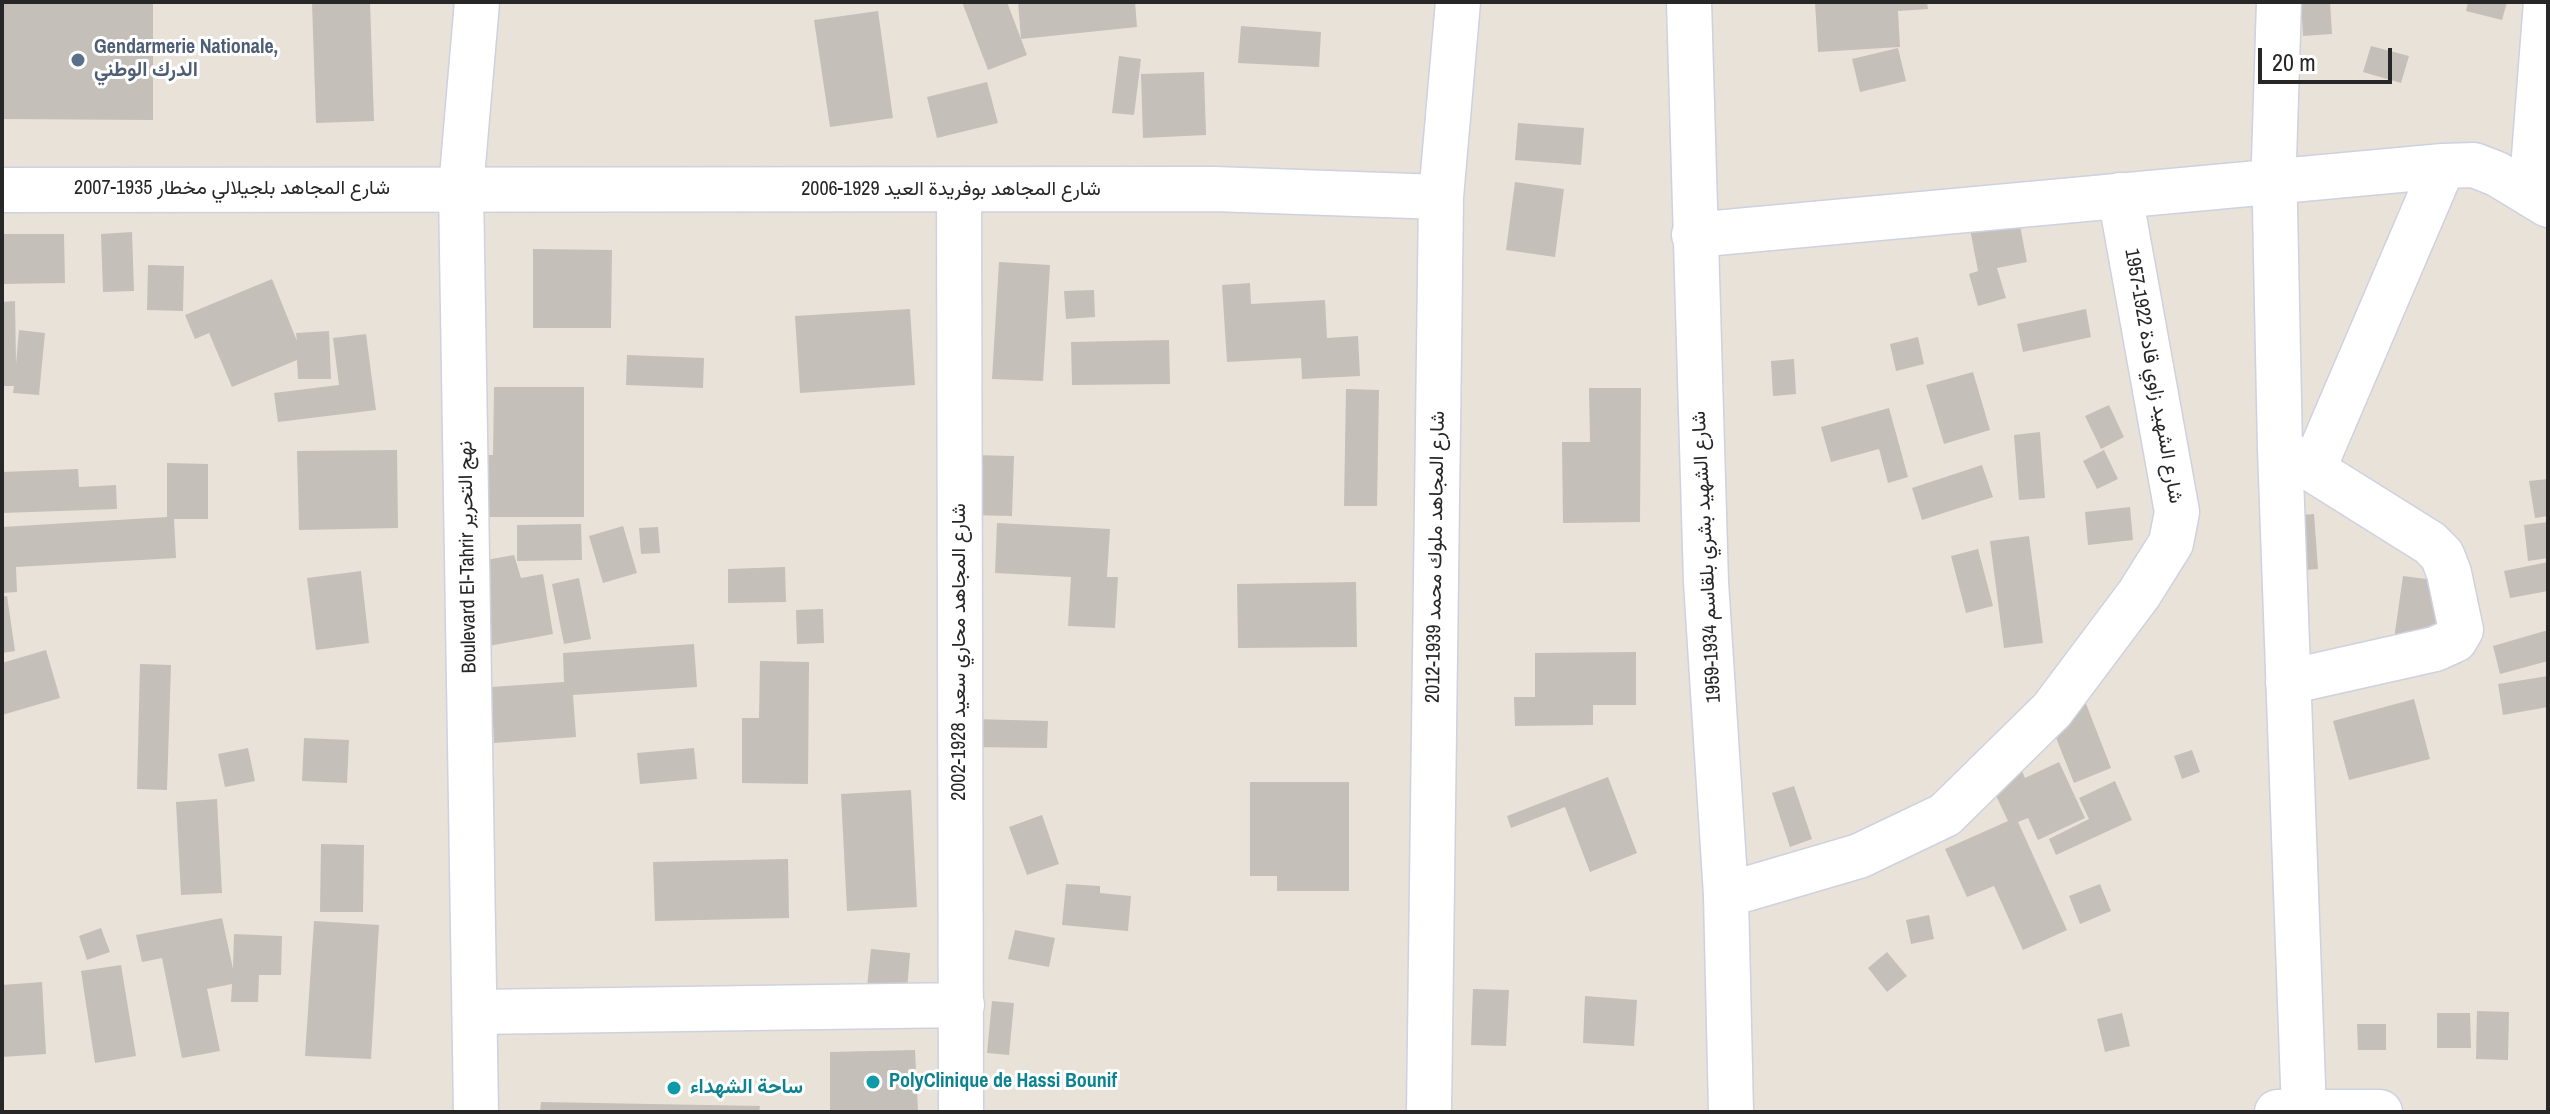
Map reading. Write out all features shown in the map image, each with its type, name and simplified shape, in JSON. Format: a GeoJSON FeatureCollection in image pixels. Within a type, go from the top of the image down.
{"type":"FeatureCollection","features":[{"type":"Feature","properties":{"kind":"street","name":"Boulevard El-Tahrir نهج التحرير"},"geometry":{"type":"LineString","coordinates":[[476,1112],[461,188],[477,2]]}},
{"type":"Feature","properties":{"kind":"street","name":"شارع المجاهد ملوك محمد 1939-2012"},"geometry":{"type":"LineString","coordinates":[[1429,1112],[1441,197],[1458,2]]}},
{"type":"Feature","properties":{"kind":"street","name":"شارع الشهيد بشري بلقاسم 1934-1959"},"geometry":{"type":"LineString","coordinates":[[1689,2],[1706,582],[1726,895],[1731,1112]]}},
{"type":"Feature","properties":{"kind":"street"},"geometry":{"type":"LineString","coordinates":[[2279,2],[2275,182],[2297,459],[2288,682],[2304,1112]]}},
{"type":"Feature","properties":{"kind":"street"},"geometry":{"type":"LineString","coordinates":[[1694,235],[2443,166],[2474,165],[2497,174],[2540,200],[2546,2]]}},
{"type":"Feature","properties":{"kind":"street"},"geometry":{"type":"LineString","coordinates":[[2297,459],[2443,166]]}},
{"type":"Feature","properties":{"kind":"street","name":"شارع المجاهد بلجيلالي مخطار 1935-2007"},"geometry":{"type":"LineString","coordinates":[[2,190],[461,188]]}},
{"type":"Feature","properties":{"kind":"street","name":"شارع المجاهد بوفريدة العيد 1929-2006"},"geometry":{"type":"LineString","coordinates":[[461,188],[1214,189],[1441,197]]}},
{"type":"Feature","properties":{"kind":"street","name":"شارع المجاهد محاري سعيد 1928-2002"},"geometry":{"type":"LineString","coordinates":[[959,191],[961,1112]]}},
{"type":"Feature","properties":{"kind":"street","name":"شارع الشهيد زاوي قادة 1922-1957"},"geometry":{"type":"LineString","coordinates":[[1726,895],[1859,856],[1945,815],[2052,710],[2139,594],[2171,543],[2177,512],[2120,195]]}},
{"type":"Feature","properties":{"kind":"street"},"geometry":{"type":"LineString","coordinates":[[2288,682],[2435,649],[2455,640],[2461,630],[2449,573],[2436,549],[2297,459]]}},
{"type":"Feature","properties":{"kind":"street"},"geometry":{"type":"LineString","coordinates":[[476,1012],[962,1005]]}},
{"type":"Feature","properties":{"kind":"street"},"geometry":{"type":"LineString","coordinates":[[2277,1112],[2380,1112]]}},
{"type":"Feature","properties":{"kind":"building","name":"Gendarmerie Nationale, الدرك الوطني"},"geometry":{"type":"Polygon","coordinates":[[[2,2],[153,2],[153,120],[2,119],[2,2]]]}},
{"type":"Feature","properties":{"kind":"building"},"geometry":{"type":"Polygon","coordinates":[[[312,2],[370,2],[374,121],[316,123],[312,2]]]}},
{"type":"Feature","properties":{"kind":"building"},"geometry":{"type":"Polygon","coordinates":[[[962,2],[1007,2],[1027,55],[988,70],[962,2]]]}},
{"type":"Feature","properties":{"kind":"building"},"geometry":{"type":"Polygon","coordinates":[[[1018,2],[1135,2],[1137,27],[1021,39],[1018,2]]]}},
{"type":"Feature","properties":{"kind":"building"},"geometry":{"type":"Polygon","coordinates":[[[1815,2],[1927,2],[1928,9],[1898,11],[1900,47],[1818,52],[1815,2]]]}},
{"type":"Feature","properties":{"kind":"building"},"geometry":{"type":"Polygon","coordinates":[[[2301,2],[2330,2],[2332,34],[2303,36],[2301,2]]]}},
{"type":"Feature","properties":{"kind":"building"},"geometry":{"type":"Polygon","coordinates":[[[2468,2],[2507,2],[2502,20],[2466,11],[2468,2]]]}},
{"type":"Feature","properties":{"kind":"building"},"geometry":{"type":"Polygon","coordinates":[[[878,11],[893,118],[830,127],[814,20],[878,11]]]}},
{"type":"Feature","properties":{"kind":"building"},"geometry":{"type":"Polygon","coordinates":[[[1241,26],[1321,32],[1319,67],[1238,63],[1241,26]]]}},
{"type":"Feature","properties":{"kind":"building"},"geometry":{"type":"Polygon","coordinates":[[[2371,46],[2409,56],[2401,83],[2363,72],[2371,46]]]}},
{"type":"Feature","properties":{"kind":"building"},"geometry":{"type":"Polygon","coordinates":[[[1898,48],[1906,81],[1860,92],[1852,59],[1898,48]]]}},
{"type":"Feature","properties":{"kind":"building"},"geometry":{"type":"Polygon","coordinates":[[[1119,56],[1141,59],[1134,115],[1112,113],[1119,56]]]}},
{"type":"Feature","properties":{"kind":"building"},"geometry":{"type":"Polygon","coordinates":[[[1204,72],[1206,135],[1143,138],[1141,74],[1204,72]]]}},
{"type":"Feature","properties":{"kind":"building"},"geometry":{"type":"Polygon","coordinates":[[[987,82],[998,123],[937,138],[927,97],[987,82]]]}},
{"type":"Feature","properties":{"kind":"building"},"geometry":{"type":"Polygon","coordinates":[[[1518,123],[1584,128],[1581,165],[1515,160],[1518,123]]]}},
{"type":"Feature","properties":{"kind":"building"},"geometry":{"type":"Polygon","coordinates":[[[1515,182],[1564,189],[1555,257],[1506,250],[1515,182]]]}},
{"type":"Feature","properties":{"kind":"building"},"geometry":{"type":"Polygon","coordinates":[[[2018,215],[2027,262],[1997,268],[2006,298],[1978,306],[1969,274],[1978,271],[1969,224],[2018,215]]]}},
{"type":"Feature","properties":{"kind":"building"},"geometry":{"type":"Polygon","coordinates":[[[132,232],[134,291],[103,292],[101,234],[132,232]]]}},
{"type":"Feature","properties":{"kind":"building"},"geometry":{"type":"Polygon","coordinates":[[[2,234],[64,234],[65,283],[2,284],[2,234]]]}},
{"type":"Feature","properties":{"kind":"building"},"geometry":{"type":"Polygon","coordinates":[[[533,249],[612,250],[611,328],[533,328],[533,249]]]}},
{"type":"Feature","properties":{"kind":"building"},"geometry":{"type":"Polygon","coordinates":[[[999,262],[1050,265],[1043,381],[992,379],[999,262]]]}},
{"type":"Feature","properties":{"kind":"building"},"geometry":{"type":"Polygon","coordinates":[[[148,265],[184,266],[183,311],[147,310],[148,265]]]}},
{"type":"Feature","properties":{"kind":"building"},"geometry":{"type":"Polygon","coordinates":[[[272,279],[297,341],[296,333],[329,331],[331,379],[298,379],[297,360],[232,387],[209,333],[195,339],[185,315],[272,279]]]}},
{"type":"Feature","properties":{"kind":"building"},"geometry":{"type":"Polygon","coordinates":[[[1250,283],[1251,304],[1325,300],[1327,338],[1358,336],[1360,376],[1302,379],[1301,358],[1227,362],[1222,285],[1250,283]]]}},
{"type":"Feature","properties":{"kind":"building"},"geometry":{"type":"Polygon","coordinates":[[[1094,290],[1095,317],[1066,319],[1064,291],[1094,290]]]}},
{"type":"Feature","properties":{"kind":"building"},"geometry":{"type":"Polygon","coordinates":[[[15,301],[16,364],[19,330],[45,333],[39,395],[13,393],[14,386],[2,386],[2,302],[15,301]]]}},
{"type":"Feature","properties":{"kind":"building"},"geometry":{"type":"Polygon","coordinates":[[[910,309],[915,385],[800,393],[795,316],[910,309]]]}},
{"type":"Feature","properties":{"kind":"building"},"geometry":{"type":"Polygon","coordinates":[[[2086,309],[2091,337],[2023,352],[2017,324],[2086,309]]]}},
{"type":"Feature","properties":{"kind":"building"},"geometry":{"type":"Polygon","coordinates":[[[366,334],[376,410],[278,422],[274,393],[339,385],[333,338],[366,334]]]}},
{"type":"Feature","properties":{"kind":"building"},"geometry":{"type":"Polygon","coordinates":[[[1918,337],[1924,364],[1896,371],[1890,344],[1918,337]]]}},
{"type":"Feature","properties":{"kind":"building"},"geometry":{"type":"Polygon","coordinates":[[[1169,340],[1170,384],[1072,385],[1071,342],[1169,340]]]}},
{"type":"Feature","properties":{"kind":"building"},"geometry":{"type":"Polygon","coordinates":[[[627,355],[704,358],[703,388],[626,385],[627,355]]]}},
{"type":"Feature","properties":{"kind":"building"},"geometry":{"type":"Polygon","coordinates":[[[1794,359],[1796,394],[1773,396],[1771,361],[1794,359]]]}},
{"type":"Feature","properties":{"kind":"building"},"geometry":{"type":"Polygon","coordinates":[[[1973,372],[1990,430],[1944,444],[1926,385],[1973,372]]]}},
{"type":"Feature","properties":{"kind":"building"},"geometry":{"type":"Polygon","coordinates":[[[494,387],[584,387],[584,517],[477,517],[477,455],[493,455],[494,387]]]}},
{"type":"Feature","properties":{"kind":"building"},"geometry":{"type":"Polygon","coordinates":[[[1589,388],[1641,388],[1640,522],[1563,523],[1562,442],[1590,442],[1589,388]]]}},
{"type":"Feature","properties":{"kind":"building"},"geometry":{"type":"Polygon","coordinates":[[[1346,389],[1379,390],[1377,506],[1344,506],[1346,389]]]}},
{"type":"Feature","properties":{"kind":"building"},"geometry":{"type":"Polygon","coordinates":[[[2109,405],[2124,437],[2101,449],[2085,416],[2109,405]]]}},
{"type":"Feature","properties":{"kind":"building"},"geometry":{"type":"Polygon","coordinates":[[[1889,408],[1908,477],[1888,483],[1879,449],[1831,462],[1821,427],[1889,408]]]}},
{"type":"Feature","properties":{"kind":"building"},"geometry":{"type":"Polygon","coordinates":[[[2040,432],[2045,498],[2019,500],[2014,435],[2040,432]]]}},
{"type":"Feature","properties":{"kind":"building"},"geometry":{"type":"Polygon","coordinates":[[[397,450],[398,528],[299,530],[297,451],[397,450]]]}},
{"type":"Feature","properties":{"kind":"building"},"geometry":{"type":"Polygon","coordinates":[[[2104,450],[2118,479],[2097,489],[2083,461],[2104,450]]]}},
{"type":"Feature","properties":{"kind":"building"},"geometry":{"type":"Polygon","coordinates":[[[972,455],[1014,456],[1012,516],[971,515],[972,455]]]}},
{"type":"Feature","properties":{"kind":"building"},"geometry":{"type":"Polygon","coordinates":[[[167,463],[208,464],[208,519],[174,519],[176,558],[16,567],[17,592],[2,593],[2,527],[167,517],[167,463]]]}},
{"type":"Feature","properties":{"kind":"building"},"geometry":{"type":"Polygon","coordinates":[[[1982,465],[1993,497],[1922,520],[1912,488],[1982,465]]]}},
{"type":"Feature","properties":{"kind":"building"},"geometry":{"type":"Polygon","coordinates":[[[78,469],[79,487],[116,485],[117,509],[2,513],[2,472],[78,469]]]}},
{"type":"Feature","properties":{"kind":"building"},"geometry":{"type":"Polygon","coordinates":[[[2548,479],[2548,516],[2535,518],[2529,481],[2548,479]]]}},
{"type":"Feature","properties":{"kind":"building"},"geometry":{"type":"Polygon","coordinates":[[[2130,507],[2133,540],[2088,545],[2085,512],[2130,507]]]}},
{"type":"Feature","properties":{"kind":"building"},"geometry":{"type":"Polygon","coordinates":[[[2314,514],[2318,569],[2290,571],[2286,516],[2314,514]]]}},
{"type":"Feature","properties":{"kind":"building"},"geometry":{"type":"Polygon","coordinates":[[[2548,522],[2548,558],[2528,561],[2524,525],[2548,522]]]}},
{"type":"Feature","properties":{"kind":"building"},"geometry":{"type":"Polygon","coordinates":[[[997,523],[1110,529],[1107,577],[1118,577],[1115,628],[1068,626],[1071,577],[995,573],[997,523]]]}},
{"type":"Feature","properties":{"kind":"building"},"geometry":{"type":"Polygon","coordinates":[[[581,524],[582,560],[517,561],[517,525],[581,524]]]}},
{"type":"Feature","properties":{"kind":"building"},"geometry":{"type":"Polygon","coordinates":[[[623,526],[637,573],[603,583],[589,536],[623,526]]]}},
{"type":"Feature","properties":{"kind":"building"},"geometry":{"type":"Polygon","coordinates":[[[658,527],[660,553],[641,554],[639,528],[658,527]]]}},
{"type":"Feature","properties":{"kind":"building"},"geometry":{"type":"Polygon","coordinates":[[[2029,536],[2043,643],[2004,648],[1990,541],[2029,536]]]}},
{"type":"Feature","properties":{"kind":"building"},"geometry":{"type":"Polygon","coordinates":[[[1978,549],[1993,606],[1966,613],[1951,556],[1978,549]]]}},
{"type":"Feature","properties":{"kind":"building"},"geometry":{"type":"Polygon","coordinates":[[[514,555],[521,578],[543,574],[553,634],[478,648],[475,562],[514,555]]]}},
{"type":"Feature","properties":{"kind":"building"},"geometry":{"type":"Polygon","coordinates":[[[2548,562],[2548,591],[2510,598],[2504,571],[2548,562]]]}},
{"type":"Feature","properties":{"kind":"building"},"geometry":{"type":"Polygon","coordinates":[[[785,567],[786,602],[728,603],[728,569],[785,567]]]}},
{"type":"Feature","properties":{"kind":"building"},"geometry":{"type":"Polygon","coordinates":[[[361,571],[369,643],[316,650],[307,578],[361,571]]]}},
{"type":"Feature","properties":{"kind":"building"},"geometry":{"type":"Polygon","coordinates":[[[2403,576],[2450,582],[2441,645],[2394,639],[2403,576]]]}},
{"type":"Feature","properties":{"kind":"building"},"geometry":{"type":"Polygon","coordinates":[[[579,578],[591,639],[564,644],[552,584],[579,578]]]}},
{"type":"Feature","properties":{"kind":"building"},"geometry":{"type":"Polygon","coordinates":[[[1356,582],[1357,647],[1238,648],[1237,584],[1356,582]]]}},
{"type":"Feature","properties":{"kind":"building"},"geometry":{"type":"Polygon","coordinates":[[[7,596],[15,651],[2,653],[2,597],[7,596]]]}},
{"type":"Feature","properties":{"kind":"building"},"geometry":{"type":"Polygon","coordinates":[[[823,609],[824,643],[797,644],[796,610],[823,609]]]}},
{"type":"Feature","properties":{"kind":"building"},"geometry":{"type":"Polygon","coordinates":[[[2548,630],[2548,661],[2500,674],[2493,646],[2548,630]]]}},
{"type":"Feature","properties":{"kind":"building"},"geometry":{"type":"Polygon","coordinates":[[[694,644],[697,687],[573,695],[576,737],[494,743],[491,687],[564,682],[563,653],[694,644]]]}},
{"type":"Feature","properties":{"kind":"building"},"geometry":{"type":"Polygon","coordinates":[[[46,650],[60,698],[2,715],[2,663],[46,650]]]}},
{"type":"Feature","properties":{"kind":"building"},"geometry":{"type":"Polygon","coordinates":[[[1636,652],[1636,705],[1593,705],[1593,725],[1515,726],[1514,697],[1535,697],[1535,653],[1636,652]]]}},
{"type":"Feature","properties":{"kind":"building"},"geometry":{"type":"Polygon","coordinates":[[[760,661],[809,662],[808,784],[742,783],[742,718],[759,718],[760,661]]]}},
{"type":"Feature","properties":{"kind":"building"},"geometry":{"type":"Polygon","coordinates":[[[140,664],[171,665],[167,790],[137,789],[140,664]]]}},
{"type":"Feature","properties":{"kind":"building"},"geometry":{"type":"Polygon","coordinates":[[[2548,676],[2548,707],[2503,715],[2498,684],[2548,676]]]}},
{"type":"Feature","properties":{"kind":"building"},"geometry":{"type":"Polygon","coordinates":[[[2083,696],[2111,768],[2074,783],[2045,710],[2083,696]]]}},
{"type":"Feature","properties":{"kind":"building"},"geometry":{"type":"Polygon","coordinates":[[[2414,699],[2430,759],[2349,780],[2333,721],[2414,699]]]}},
{"type":"Feature","properties":{"kind":"building"},"geometry":{"type":"Polygon","coordinates":[[[973,719],[1048,721],[1047,748],[973,747],[973,719]]]}},
{"type":"Feature","properties":{"kind":"building"},"geometry":{"type":"Polygon","coordinates":[[[304,738],[349,740],[347,783],[302,781],[304,738]]]}},
{"type":"Feature","properties":{"kind":"building"},"geometry":{"type":"Polygon","coordinates":[[[248,748],[255,781],[225,787],[218,754],[248,748]]]}},
{"type":"Feature","properties":{"kind":"building"},"geometry":{"type":"Polygon","coordinates":[[[694,748],[697,779],[640,784],[637,753],[694,748]]]}},
{"type":"Feature","properties":{"kind":"building"},"geometry":{"type":"Polygon","coordinates":[[[2192,750],[2200,772],[2182,779],[2174,756],[2192,750]]]}},
{"type":"Feature","properties":{"kind":"building"},"geometry":{"type":"Polygon","coordinates":[[[2015,756],[2025,778],[2059,762],[2085,818],[2038,840],[2028,818],[2018,822],[2067,930],[2023,950],[1994,886],[1967,897],[1945,849],[2008,821],[1984,770],[2015,756]]]}},
{"type":"Feature","properties":{"kind":"building"},"geometry":{"type":"Polygon","coordinates":[[[1608,777],[1637,853],[1590,872],[1565,807],[1511,828],[1507,816],[1608,777]]]}},
{"type":"Feature","properties":{"kind":"building"},"geometry":{"type":"Polygon","coordinates":[[[2115,781],[2132,820],[2056,855],[2049,839],[2089,819],[2079,798],[2115,781]]]}},
{"type":"Feature","properties":{"kind":"building"},"geometry":{"type":"Polygon","coordinates":[[[1250,782],[1349,782],[1349,891],[1277,891],[1277,876],[1250,876],[1250,782]]]}},
{"type":"Feature","properties":{"kind":"building"},"geometry":{"type":"Polygon","coordinates":[[[1794,786],[1812,839],[1790,847],[1772,793],[1794,786]]]}},
{"type":"Feature","properties":{"kind":"building"},"geometry":{"type":"Polygon","coordinates":[[[911,790],[917,907],[847,911],[841,794],[911,790]]]}},
{"type":"Feature","properties":{"kind":"building"},"geometry":{"type":"Polygon","coordinates":[[[217,799],[222,893],[181,895],[176,802],[217,799]]]}},
{"type":"Feature","properties":{"kind":"building"},"geometry":{"type":"Polygon","coordinates":[[[1042,815],[1059,864],[1027,875],[1009,827],[1042,815]]]}},
{"type":"Feature","properties":{"kind":"building"},"geometry":{"type":"Polygon","coordinates":[[[321,844],[364,845],[363,912],[320,912],[321,844]]]}},
{"type":"Feature","properties":{"kind":"building"},"geometry":{"type":"Polygon","coordinates":[[[788,859],[789,918],[655,921],[653,862],[788,859]]]}},
{"type":"Feature","properties":{"kind":"building"},"geometry":{"type":"Polygon","coordinates":[[[1066,884],[1100,886],[1100,893],[1131,896],[1128,931],[1062,925],[1066,884]]]}},
{"type":"Feature","properties":{"kind":"building"},"geometry":{"type":"Polygon","coordinates":[[[2100,884],[2111,911],[2080,924],[2069,896],[2100,884]]]}},
{"type":"Feature","properties":{"kind":"building"},"geometry":{"type":"Polygon","coordinates":[[[1929,915],[1934,939],[1911,944],[1906,920],[1929,915]]]}},
{"type":"Feature","properties":{"kind":"building"},"geometry":{"type":"Polygon","coordinates":[[[222,918],[233,969],[234,934],[282,936],[281,975],[259,975],[258,1002],[231,1002],[232,984],[207,989],[220,1051],[182,1058],[162,958],[142,962],[136,935],[222,918]]]}},
{"type":"Feature","properties":{"kind":"building"},"geometry":{"type":"Polygon","coordinates":[[[314,921],[379,925],[371,1059],[305,1056],[314,921]]]}},
{"type":"Feature","properties":{"kind":"building"},"geometry":{"type":"Polygon","coordinates":[[[101,928],[110,952],[87,960],[79,936],[101,928]]]}},
{"type":"Feature","properties":{"kind":"building"},"geometry":{"type":"Polygon","coordinates":[[[1015,930],[1055,938],[1049,967],[1008,959],[1015,930]]]}},
{"type":"Feature","properties":{"kind":"building"},"geometry":{"type":"Polygon","coordinates":[[[871,949],[910,953],[907,991],[867,987],[871,949]]]}},
{"type":"Feature","properties":{"kind":"building"},"geometry":{"type":"Polygon","coordinates":[[[1887,952],[1907,976],[1887,992],[1868,968],[1887,952]]]}},
{"type":"Feature","properties":{"kind":"building"},"geometry":{"type":"Polygon","coordinates":[[[121,965],[136,1056],[95,1063],[81,971],[121,965]]]}},
{"type":"Feature","properties":{"kind":"building"},"geometry":{"type":"Polygon","coordinates":[[[42,982],[46,1054],[2,1057],[2,985],[42,982]]]}},
{"type":"Feature","properties":{"kind":"building"},"geometry":{"type":"Polygon","coordinates":[[[1473,989],[1509,990],[1506,1046],[1471,1045],[1473,989]]]}},
{"type":"Feature","properties":{"kind":"building"},"geometry":{"type":"Polygon","coordinates":[[[1585,996],[1637,1000],[1634,1046],[1583,1043],[1585,996]]]}},
{"type":"Feature","properties":{"kind":"building"},"geometry":{"type":"Polygon","coordinates":[[[992,1001],[1014,1003],[1009,1055],[987,1053],[992,1001]]]}},
{"type":"Feature","properties":{"kind":"building"},"geometry":{"type":"Polygon","coordinates":[[[2477,1011],[2509,1012],[2508,1060],[2476,1059],[2477,1011]]]}},
{"type":"Feature","properties":{"kind":"building"},"geometry":{"type":"Polygon","coordinates":[[[2122,1013],[2130,1046],[2105,1052],[2097,1019],[2122,1013]]]}},
{"type":"Feature","properties":{"kind":"building"},"geometry":{"type":"Polygon","coordinates":[[[2437,1013],[2470,1013],[2471,1048],[2437,1048],[2437,1013]]]}},
{"type":"Feature","properties":{"kind":"building"},"geometry":{"type":"Polygon","coordinates":[[[2357,1024],[2386,1024],[2386,1050],[2358,1050],[2357,1024]]]}},
{"type":"Feature","properties":{"kind":"building","name":"PolyClinique de Hassi Bounif"},"geometry":{"type":"Polygon","coordinates":[[[915,1050],[918,1112],[830,1112],[830,1052],[915,1050]]]}},
{"type":"Feature","properties":{"kind":"building"},"geometry":{"type":"Polygon","coordinates":[[[541,1102],[760,1106],[759,1112],[540,1112],[541,1102]]]}},
{"type":"Feature","properties":{"kind":"place","name":"Gendarmerie Nationale, الدرك الوطني"},"geometry":{"type":"Point","coordinates":[78,60]}},
{"type":"Feature","properties":{"kind":"place","name":"PolyClinique de Hassi Bounif"},"geometry":{"type":"Point","coordinates":[873,1082]}},
{"type":"Feature","properties":{"kind":"place","name":"ساحة الشهداء"},"geometry":{"type":"Point","coordinates":[674,1088]}}]}
